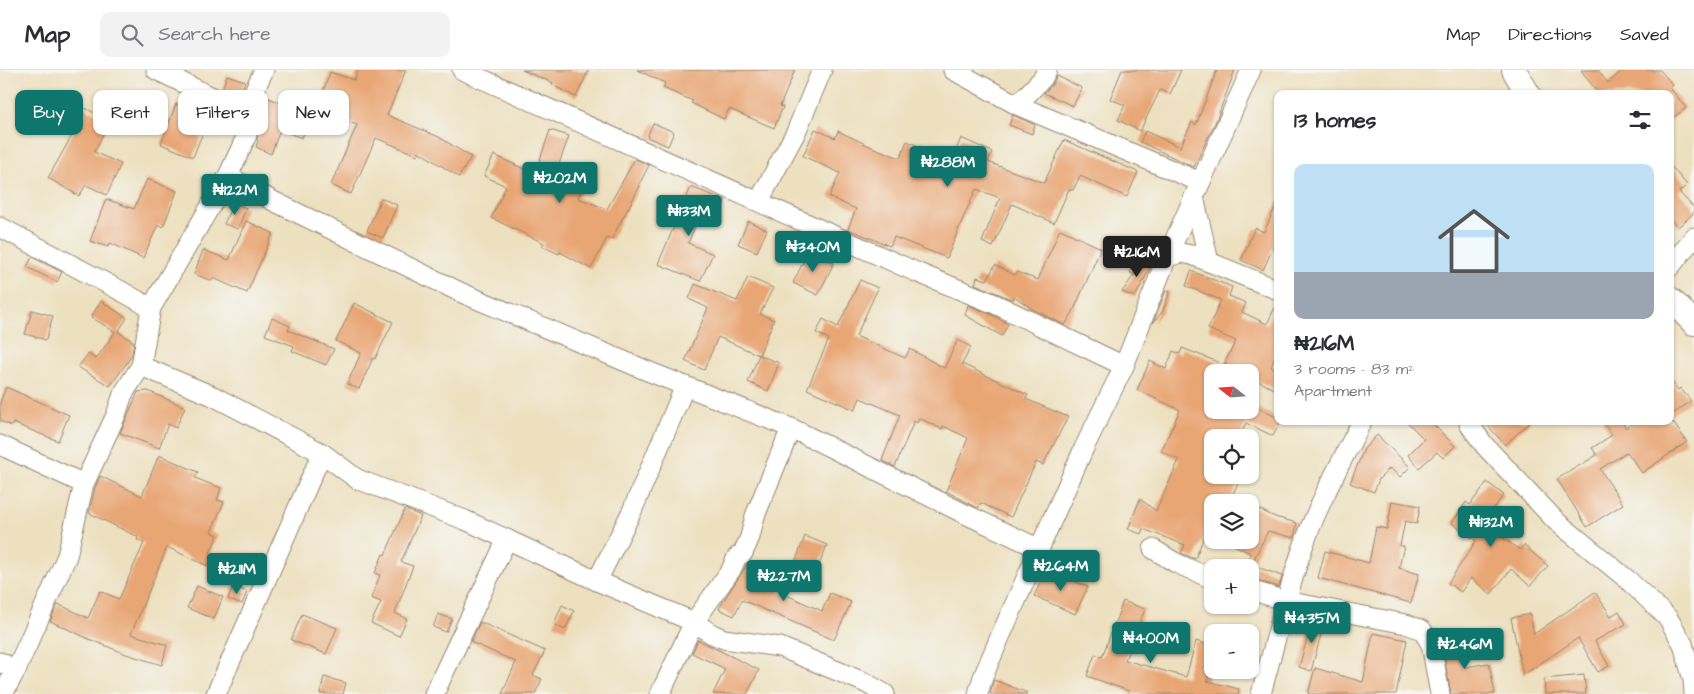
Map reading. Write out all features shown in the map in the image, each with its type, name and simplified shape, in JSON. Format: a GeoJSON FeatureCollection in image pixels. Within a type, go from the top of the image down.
{"type":"FeatureCollection","features":[{"type":"Feature","properties":{"kind":"main road"},"geometry":{"type":"LineString","coordinates":[[1514,70],[1526,90]]}},
{"type":"Feature","properties":{"kind":"main road"},"geometry":{"type":"LineString","coordinates":[[1674,302],[1694,323]]}},
{"type":"Feature","properties":{"kind":"street"},"geometry":{"type":"LineString","coordinates":[[156,70],[198,90]]}},
{"type":"Feature","properties":{"kind":"street"},"geometry":{"type":"LineString","coordinates":[[254,90],[264,70]]}},
{"type":"Feature","properties":{"kind":"street"},"geometry":{"type":"LineString","coordinates":[[462,70],[916,272],[994,304],[1124,366]]}},
{"type":"Feature","properties":{"kind":"street"},"geometry":{"type":"LineString","coordinates":[[759,201],[796,132],[822,70]]}},
{"type":"Feature","properties":{"kind":"street"},"geometry":{"type":"LineString","coordinates":[[953,70],[1018,105],[1197,189]]}},
{"type":"Feature","properties":{"kind":"street"},"geometry":{"type":"LineString","coordinates":[[1018,105],[1043,78],[1047,70]]}},
{"type":"Feature","properties":{"kind":"street"},"geometry":{"type":"LineString","coordinates":[[978,694],[983,677],[1084,448],[1124,366],[1167,257],[1251,70]]}},
{"type":"Feature","properties":{"kind":"street"},"geometry":{"type":"LineString","coordinates":[[3,694],[8,666],[67,556],[84,484],[116,415],[123,394],[141,366],[151,308],[228,176],[247,135]]}},
{"type":"Feature","properties":{"kind":"street"},"geometry":{"type":"LineString","coordinates":[[228,176],[273,201],[462,293],[791,428],[1040,549]]}},
{"type":"Feature","properties":{"kind":"street"},"geometry":{"type":"LineString","coordinates":[[1197,189],[1209,262]]}},
{"type":"Feature","properties":{"kind":"street"},"geometry":{"type":"LineString","coordinates":[[0,227],[151,308]]}},
{"type":"Feature","properties":{"kind":"street"},"geometry":{"type":"LineString","coordinates":[[1674,263],[1694,238]]}},
{"type":"Feature","properties":{"kind":"street"},"geometry":{"type":"LineString","coordinates":[[1167,257],[1181,254],[1192,255],[1274,288]]}},
{"type":"Feature","properties":{"kind":"street"},"geometry":{"type":"LineString","coordinates":[[141,366],[213,396],[322,453],[357,479],[465,520],[597,581],[694,622],[712,634],[724,639],[780,647],[866,683],[884,694]]}},
{"type":"Feature","properties":{"kind":"street"},"geometry":{"type":"LineString","coordinates":[[597,581],[632,511],[685,386]]}},
{"type":"Feature","properties":{"kind":"street"},"geometry":{"type":"LineString","coordinates":[[1261,694],[1286,601],[1303,549],[1321,504],[1360,425]]}},
{"type":"Feature","properties":{"kind":"street"},"geometry":{"type":"LineString","coordinates":[[1472,425],[1485,446],[1556,521],[1628,580],[1668,618],[1683,644],[1693,680],[1694,694]]}},
{"type":"Feature","properties":{"kind":"street"},"geometry":{"type":"LineString","coordinates":[[660,694],[694,622],[737,557],[742,553],[750,537],[755,516],[791,428]]}},
{"type":"Feature","properties":{"kind":"street"},"geometry":{"type":"LineString","coordinates":[[0,445],[84,484]]}},
{"type":"Feature","properties":{"kind":"street"},"geometry":{"type":"LineString","coordinates":[[216,694],[322,453]]}},
{"type":"Feature","properties":{"kind":"street"},"geometry":{"type":"LineString","coordinates":[[434,694],[507,539]]}},
{"type":"Feature","properties":{"kind":"street"},"geometry":{"type":"LineString","coordinates":[[1153,549],[1176,564],[1204,575]]}},
{"type":"Feature","properties":{"kind":"street"},"geometry":{"type":"LineString","coordinates":[[1259,593],[1286,601],[1406,624],[1422,630],[1432,644],[1440,694]]}},
{"type":"Feature","properties":{"kind":"building"},"geometry":{"type":"Polygon","coordinates":[[[358,70],[406,70],[387,115],[439,137],[471,157],[459,177],[418,151],[417,155],[376,138],[351,194],[331,185],[357,125],[349,122],[349,90],[324,90],[330,72],[354,80],[358,70]]]}},
{"type":"Feature","properties":{"kind":"building"},"geometry":{"type":"Polygon","coordinates":[[[522,70],[589,70],[576,97],[552,85],[553,83],[522,70]]]}},
{"type":"Feature","properties":{"kind":"building"},"geometry":{"type":"Polygon","coordinates":[[[637,70],[795,70],[780,106],[783,107],[774,128],[729,109],[724,119],[691,103],[693,101],[663,88],[665,83],[637,70]]]}},
{"type":"Feature","properties":{"kind":"building"},"geometry":{"type":"Polygon","coordinates":[[[1122,70],[1181,70],[1170,94],[1160,90],[1140,131],[1118,120],[1125,105],[1110,99],[1122,70]]]}},
{"type":"Feature","properties":{"kind":"building"},"geometry":{"type":"Polygon","coordinates":[[[1217,70],[1235,70],[1216,121],[1194,167],[1140,142],[1145,131],[1180,147],[1192,122],[1196,125],[1217,70]]]}},
{"type":"Feature","properties":{"kind":"building"},"geometry":{"type":"Polygon","coordinates":[[[1581,70],[1598,70],[1608,83],[1623,70],[1660,70],[1673,85],[1670,88],[1672,90],[1596,90],[1581,70]]]}},
{"type":"Feature","properties":{"kind":"building"},"geometry":{"type":"Polygon","coordinates":[[[227,75],[245,81],[242,90],[222,89],[227,75]]]}},
{"type":"Feature","properties":{"kind":"building"},"geometry":{"type":"Polygon","coordinates":[[[1057,76],[1082,88],[1073,106],[1044,93],[1057,76]]]}},
{"type":"Feature","properties":{"kind":"building"},"geometry":{"type":"Polygon","coordinates":[[[1674,93],[1686,108],[1674,117],[1674,93]]]}},
{"type":"Feature","properties":{"kind":"building"},"geometry":{"type":"Polygon","coordinates":[[[269,98],[278,102],[278,135],[271,154],[256,147],[257,135],[268,135],[269,98]]]}},
{"type":"Feature","properties":{"kind":"building"},"geometry":{"type":"Polygon","coordinates":[[[176,104],[178,105],[178,135],[202,135],[193,157],[161,144],[164,135],[168,135],[168,125],[176,104]]]}},
{"type":"Feature","properties":{"kind":"building"},"geometry":{"type":"Polygon","coordinates":[[[83,107],[93,112],[93,135],[103,135],[94,152],[121,164],[107,195],[86,185],[79,196],[48,178],[72,135],[83,135],[83,107]]]}},
{"type":"Feature","properties":{"kind":"building"},"geometry":{"type":"Polygon","coordinates":[[[1013,115],[1035,125],[1032,134],[1009,125],[1013,115]]]}},
{"type":"Feature","properties":{"kind":"building"},"geometry":{"type":"Polygon","coordinates":[[[653,123],[674,132],[668,146],[647,137],[653,123]]]}},
{"type":"Feature","properties":{"kind":"building"},"geometry":{"type":"Polygon","coordinates":[[[815,129],[835,138],[838,131],[900,158],[907,141],[952,160],[961,138],[992,152],[988,162],[1044,183],[1064,140],[1138,172],[1127,197],[1080,176],[1073,190],[1069,189],[1054,223],[1012,204],[993,247],[982,242],[1000,198],[976,189],[947,258],[894,237],[890,246],[848,229],[856,209],[829,197],[840,173],[803,156],[815,129]]]}},
{"type":"Feature","properties":{"kind":"building"},"geometry":{"type":"Polygon","coordinates":[[[550,130],[569,136],[558,167],[579,174],[575,188],[581,190],[578,198],[607,209],[635,159],[649,165],[611,240],[607,238],[591,269],[560,252],[559,254],[542,246],[544,243],[491,218],[506,186],[484,176],[494,155],[535,174],[550,130]]]}},
{"type":"Feature","properties":{"kind":"building"},"geometry":{"type":"Polygon","coordinates":[[[1674,170],[1687,185],[1679,192],[1694,208],[1694,213],[1678,227],[1674,223],[1674,170]]]}},
{"type":"Feature","properties":{"kind":"building"},"geometry":{"type":"Polygon","coordinates":[[[147,179],[177,191],[163,227],[158,225],[143,258],[110,243],[108,247],[90,241],[106,199],[134,209],[147,179]]]}},
{"type":"Feature","properties":{"kind":"building"},"geometry":{"type":"Polygon","coordinates":[[[691,187],[725,200],[720,213],[704,206],[688,243],[713,254],[700,281],[658,264],[691,187]]]}},
{"type":"Feature","properties":{"kind":"building"},"geometry":{"type":"Polygon","coordinates":[[[381,198],[397,205],[383,238],[367,231],[381,198]]]}},
{"type":"Feature","properties":{"kind":"building"},"geometry":{"type":"Polygon","coordinates":[[[233,203],[246,208],[238,229],[224,224],[233,203]]]}},
{"type":"Feature","properties":{"kind":"building"},"geometry":{"type":"Polygon","coordinates":[[[1274,210],[1274,246],[1263,270],[1241,260],[1255,228],[1264,232],[1274,210]]]}},
{"type":"Feature","properties":{"kind":"building"},"geometry":{"type":"Polygon","coordinates":[[[246,221],[273,233],[247,293],[213,278],[212,281],[194,274],[203,250],[229,260],[246,221]]]}},
{"type":"Feature","properties":{"kind":"building"},"geometry":{"type":"Polygon","coordinates":[[[748,221],[767,230],[757,252],[738,244],[748,221]]]}},
{"type":"Feature","properties":{"kind":"building"},"geometry":{"type":"Polygon","coordinates":[[[1060,229],[1101,248],[1073,312],[1065,325],[1032,309],[1014,296],[1013,300],[975,284],[977,277],[987,280],[995,265],[1015,275],[1017,272],[1038,280],[1060,229]]]}},
{"type":"Feature","properties":{"kind":"building"},"geometry":{"type":"Polygon","coordinates":[[[809,250],[834,263],[818,295],[793,283],[809,250]]]}},
{"type":"Feature","properties":{"kind":"building"},"geometry":{"type":"Polygon","coordinates":[[[32,257],[62,272],[57,282],[27,267],[32,257]]]}},
{"type":"Feature","properties":{"kind":"building"},"geometry":{"type":"Polygon","coordinates":[[[1146,260],[1152,264],[1135,297],[1122,292],[1134,275],[1130,273],[1135,262],[1142,265],[1146,260]]]}},
{"type":"Feature","properties":{"kind":"building"},"geometry":{"type":"Polygon","coordinates":[[[1191,271],[1232,287],[1229,296],[1246,303],[1242,312],[1267,324],[1274,309],[1274,360],[1271,367],[1274,368],[1274,389],[1259,382],[1259,364],[1224,364],[1236,341],[1208,329],[1221,300],[1186,286],[1191,271]]]}},
{"type":"Feature","properties":{"kind":"building"},"geometry":{"type":"Polygon","coordinates":[[[748,277],[773,288],[760,314],[774,320],[759,355],[718,337],[704,370],[685,361],[708,308],[689,299],[695,284],[737,301],[748,277]]]}},
{"type":"Feature","properties":{"kind":"building"},"geometry":{"type":"Polygon","coordinates":[[[860,280],[878,288],[856,336],[905,358],[910,349],[944,368],[958,340],[971,347],[962,364],[1028,395],[1026,399],[1068,417],[1043,465],[1036,462],[1011,517],[981,503],[978,508],[946,491],[968,438],[943,426],[942,429],[919,418],[917,423],[914,421],[895,467],[882,460],[900,415],[860,398],[855,410],[807,389],[829,339],[816,333],[823,319],[838,327],[860,280]]]}},
{"type":"Feature","properties":{"kind":"building"},"geometry":{"type":"Polygon","coordinates":[[[1166,290],[1170,292],[1162,312],[1153,323],[1166,290]]]}},
{"type":"Feature","properties":{"kind":"building"},"geometry":{"type":"Polygon","coordinates":[[[101,301],[127,318],[118,332],[134,342],[132,354],[110,386],[78,367],[88,354],[96,359],[115,332],[91,317],[101,301]]]}},
{"type":"Feature","properties":{"kind":"building"},"geometry":{"type":"Polygon","coordinates":[[[354,303],[393,322],[375,359],[373,358],[359,389],[347,384],[361,353],[336,341],[354,303]]]}},
{"type":"Feature","properties":{"kind":"building"},"geometry":{"type":"Polygon","coordinates":[[[968,305],[1008,324],[1002,336],[965,315],[968,305]]]}},
{"type":"Feature","properties":{"kind":"building"},"geometry":{"type":"Polygon","coordinates":[[[32,310],[53,316],[46,340],[25,334],[32,310]]]}},
{"type":"Feature","properties":{"kind":"building"},"geometry":{"type":"Polygon","coordinates":[[[272,318],[290,326],[288,330],[334,349],[326,365],[292,351],[294,346],[265,335],[272,318]]]}},
{"type":"Feature","properties":{"kind":"building"},"geometry":{"type":"Polygon","coordinates":[[[1182,348],[1218,362],[1217,364],[1204,364],[1204,419],[1259,419],[1259,408],[1274,416],[1274,425],[1279,425],[1273,436],[1246,423],[1243,429],[1204,429],[1204,484],[1238,484],[1233,494],[1204,494],[1204,537],[1195,559],[1181,553],[1185,545],[1143,529],[1141,534],[1128,529],[1140,499],[1156,511],[1179,460],[1161,451],[1180,410],[1137,390],[1150,361],[1166,369],[1173,351],[1180,354],[1182,348]]]}},
{"type":"Feature","properties":{"kind":"building"},"geometry":{"type":"Polygon","coordinates":[[[759,355],[779,363],[768,391],[748,382],[759,355]]]}},
{"type":"Feature","properties":{"kind":"building"},"geometry":{"type":"Polygon","coordinates":[[[1674,384],[1678,390],[1680,388],[1691,401],[1674,413],[1674,384]]]}},
{"type":"Feature","properties":{"kind":"building"},"geometry":{"type":"Polygon","coordinates":[[[6,387],[69,415],[58,441],[13,423],[12,426],[0,421],[0,402],[6,387]]]}},
{"type":"Feature","properties":{"kind":"building"},"geometry":{"type":"Polygon","coordinates":[[[148,391],[185,407],[176,428],[168,424],[159,448],[120,433],[138,392],[148,391]]]}},
{"type":"Feature","properties":{"kind":"building"},"geometry":{"type":"Polygon","coordinates":[[[1674,424],[1687,442],[1642,473],[1627,452],[1600,469],[1623,504],[1587,527],[1557,479],[1597,455],[1592,448],[1612,435],[1605,425],[1624,425],[1626,428],[1629,425],[1674,424]]]}},
{"type":"Feature","properties":{"kind":"building"},"geometry":{"type":"Polygon","coordinates":[[[1410,425],[1434,425],[1455,446],[1443,458],[1437,452],[1419,468],[1408,455],[1424,439],[1410,425]]]}},
{"type":"Feature","properties":{"kind":"building"},"geometry":{"type":"Polygon","coordinates":[[[1488,425],[1527,425],[1505,445],[1488,425]]]}},
{"type":"Feature","properties":{"kind":"building"},"geometry":{"type":"Polygon","coordinates":[[[1377,435],[1410,467],[1400,477],[1390,468],[1379,479],[1374,492],[1350,483],[1364,449],[1377,435]]]}},
{"type":"Feature","properties":{"kind":"building"},"geometry":{"type":"Polygon","coordinates":[[[159,455],[198,472],[195,478],[221,488],[217,500],[224,502],[211,532],[218,535],[210,553],[217,557],[212,568],[167,547],[131,634],[167,645],[162,665],[126,654],[50,621],[58,604],[88,618],[100,591],[119,599],[144,543],[137,540],[138,537],[89,513],[95,488],[100,476],[142,496],[159,455]]]}},
{"type":"Feature","properties":{"kind":"building"},"geometry":{"type":"Polygon","coordinates":[[[1487,482],[1504,495],[1482,523],[1520,550],[1524,545],[1548,566],[1530,586],[1511,569],[1491,594],[1471,578],[1461,592],[1448,583],[1476,541],[1452,523],[1466,502],[1470,505],[1487,482]]]}},
{"type":"Feature","properties":{"kind":"building"},"geometry":{"type":"Polygon","coordinates":[[[1392,501],[1420,506],[1417,524],[1405,521],[1400,546],[1404,546],[1399,568],[1419,574],[1411,603],[1318,578],[1325,551],[1369,563],[1376,527],[1387,529],[1392,501]]]}},
{"type":"Feature","properties":{"kind":"building"},"geometry":{"type":"Polygon","coordinates":[[[405,509],[421,516],[401,562],[413,566],[395,613],[407,619],[399,636],[371,623],[381,602],[371,598],[380,575],[375,573],[405,509]]]}},
{"type":"Feature","properties":{"kind":"building"},"geometry":{"type":"Polygon","coordinates":[[[1259,509],[1275,517],[1297,523],[1294,538],[1268,531],[1259,549],[1259,509]]]}},
{"type":"Feature","properties":{"kind":"building"},"geometry":{"type":"Polygon","coordinates":[[[805,536],[827,545],[816,573],[794,565],[805,536]]]}},
{"type":"Feature","properties":{"kind":"building"},"geometry":{"type":"Polygon","coordinates":[[[1242,549],[1259,549],[1254,559],[1250,559],[1250,553],[1242,549]]]}},
{"type":"Feature","properties":{"kind":"building"},"geometry":{"type":"Polygon","coordinates":[[[748,563],[769,572],[770,569],[787,576],[780,592],[822,611],[830,593],[851,602],[834,640],[742,600],[734,616],[719,609],[748,563]]]}},
{"type":"Feature","properties":{"kind":"building"},"geometry":{"type":"Polygon","coordinates":[[[1259,568],[1282,576],[1279,587],[1259,581],[1259,568]]]}},
{"type":"Feature","properties":{"kind":"building"},"geometry":{"type":"Polygon","coordinates":[[[1047,569],[1088,587],[1075,614],[1034,596],[1047,569]]]}},
{"type":"Feature","properties":{"kind":"building"},"geometry":{"type":"Polygon","coordinates":[[[197,586],[223,597],[214,619],[187,608],[197,586]]]}},
{"type":"Feature","properties":{"kind":"building"},"geometry":{"type":"Polygon","coordinates":[[[233,586],[247,592],[242,604],[228,599],[233,586]]]}},
{"type":"Feature","properties":{"kind":"building"},"geometry":{"type":"Polygon","coordinates":[[[1595,592],[1611,616],[1619,611],[1626,624],[1595,641],[1609,666],[1598,672],[1578,638],[1523,675],[1511,618],[1530,614],[1534,634],[1595,592]]]}},
{"type":"Feature","properties":{"kind":"building"},"geometry":{"type":"Polygon","coordinates":[[[1123,601],[1145,609],[1125,660],[1186,677],[1196,641],[1204,644],[1204,679],[1239,689],[1238,694],[1128,694],[1129,691],[1087,676],[1095,654],[1102,657],[1123,601]]]}},
{"type":"Feature","properties":{"kind":"building"},"geometry":{"type":"Polygon","coordinates":[[[562,605],[574,611],[565,630],[554,624],[562,605]]]}},
{"type":"Feature","properties":{"kind":"building"},"geometry":{"type":"Polygon","coordinates":[[[302,614],[337,628],[326,654],[291,640],[302,614]]]}},
{"type":"Feature","properties":{"kind":"building"},"geometry":{"type":"Polygon","coordinates":[[[438,614],[452,619],[446,632],[433,627],[438,614]]]}},
{"type":"Feature","properties":{"kind":"building"},"geometry":{"type":"Polygon","coordinates":[[[1313,618],[1325,620],[1311,671],[1299,667],[1313,618]]]}},
{"type":"Feature","properties":{"kind":"building"},"geometry":{"type":"Polygon","coordinates":[[[480,622],[545,651],[533,675],[542,679],[535,694],[502,694],[516,662],[471,642],[480,622]]]}},
{"type":"Feature","properties":{"kind":"building"},"geometry":{"type":"Polygon","coordinates":[[[1373,633],[1407,640],[1396,694],[1308,694],[1315,668],[1363,682],[1373,633]]]}},
{"type":"Feature","properties":{"kind":"building"},"geometry":{"type":"Polygon","coordinates":[[[1459,633],[1465,667],[1489,663],[1495,694],[1451,694],[1440,637],[1459,633]]]}},
{"type":"Feature","properties":{"kind":"building"},"geometry":{"type":"Polygon","coordinates":[[[698,640],[759,670],[747,694],[713,694],[725,669],[692,653],[698,640]]]}},
{"type":"Feature","properties":{"kind":"building"},"geometry":{"type":"Polygon","coordinates":[[[1584,675],[1586,694],[1545,694],[1544,679],[1584,675]]]}},
{"type":"Feature","properties":{"kind":"building"},"geometry":{"type":"Polygon","coordinates":[[[324,677],[346,683],[343,694],[320,694],[324,677]]]}},
{"type":"Feature","properties":{"kind":"building"},"geometry":{"type":"Polygon","coordinates":[[[994,680],[1028,693],[990,694],[994,680]]]}}]}
